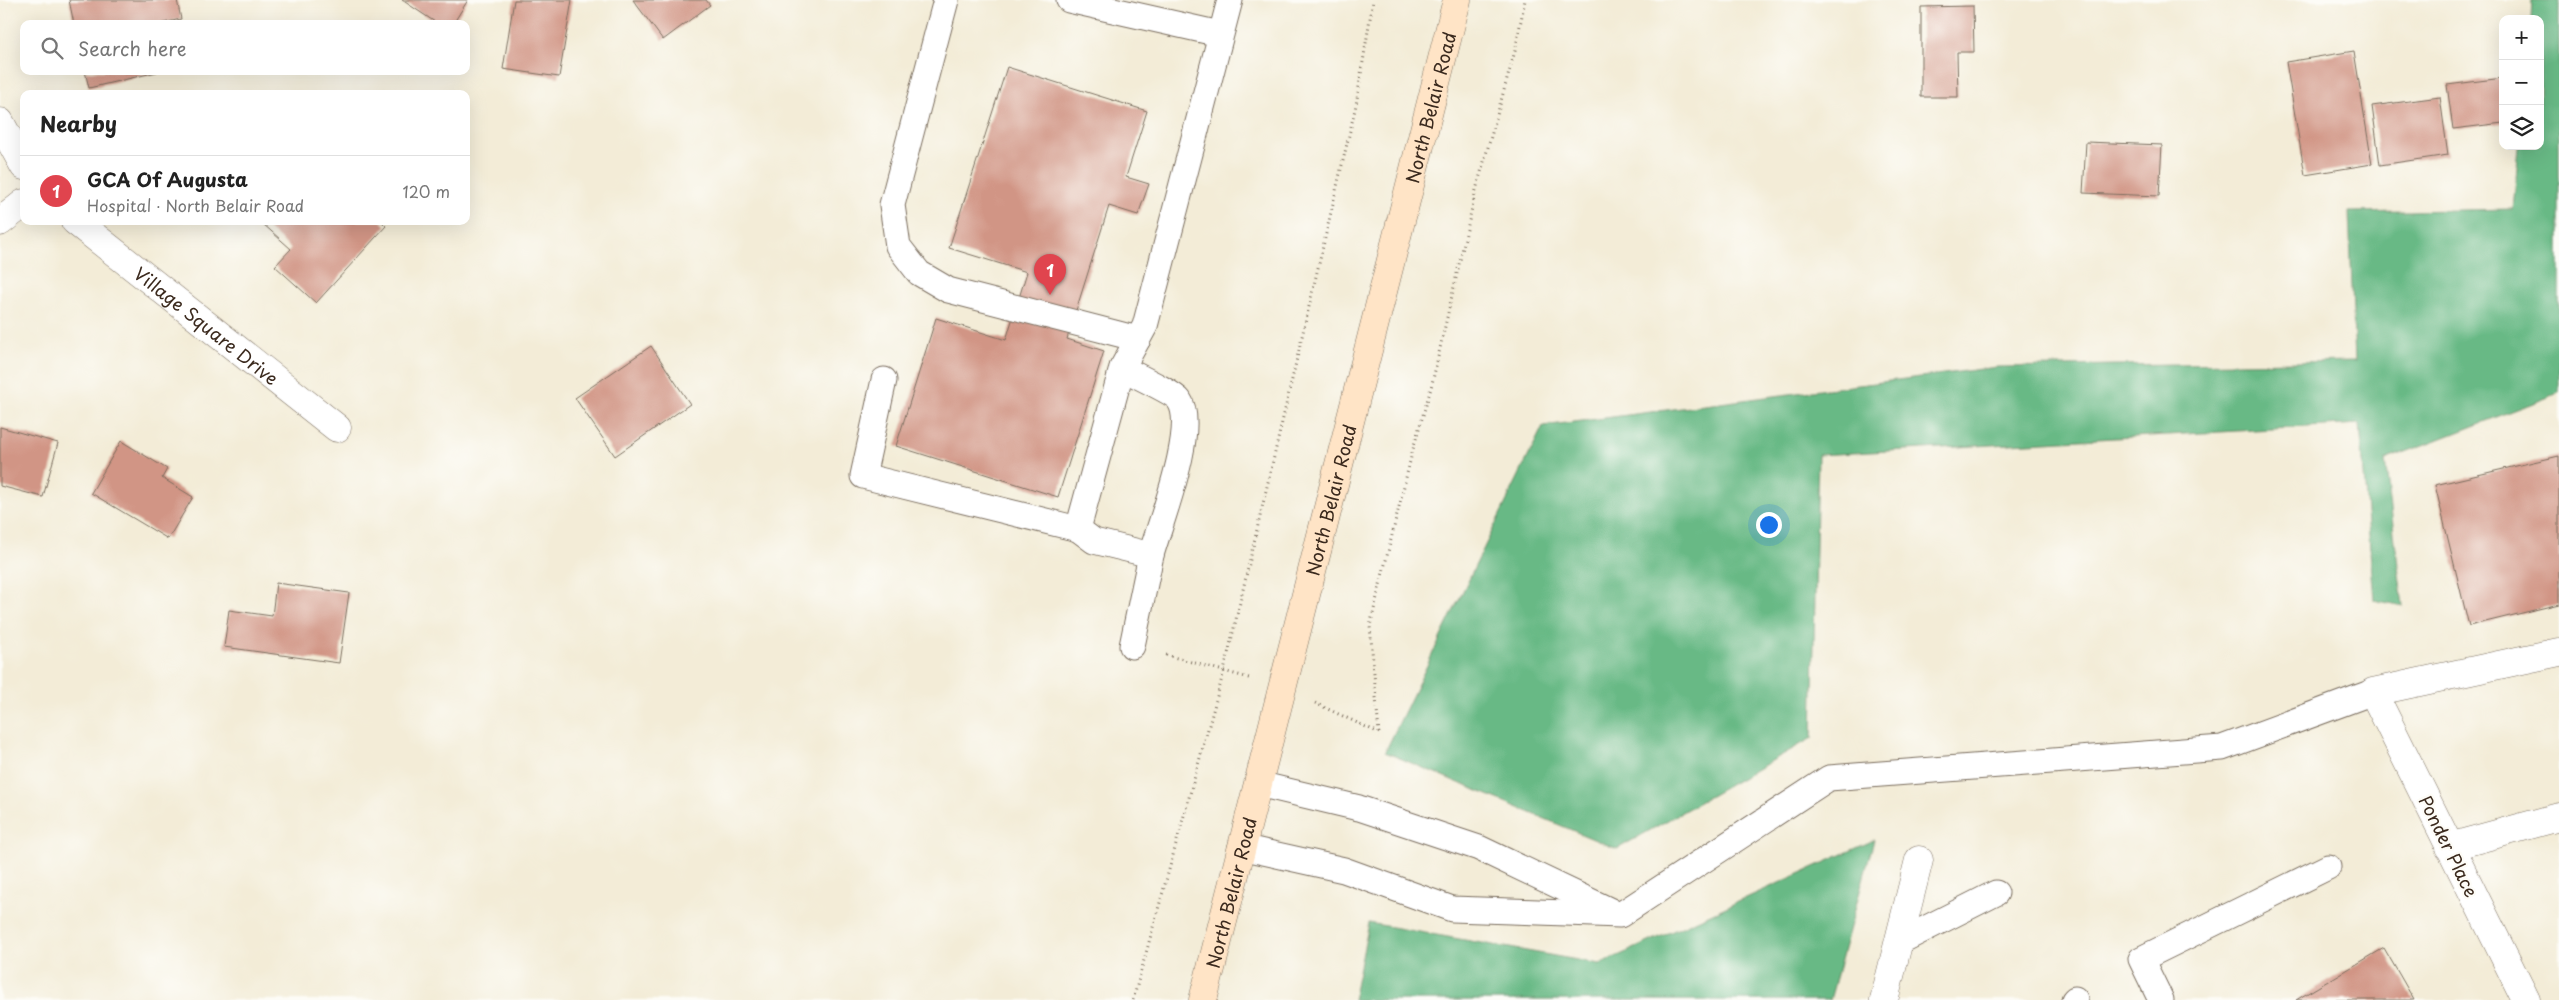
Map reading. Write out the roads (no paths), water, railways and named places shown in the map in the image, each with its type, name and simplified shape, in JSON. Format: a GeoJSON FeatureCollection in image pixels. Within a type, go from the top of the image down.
{"type":"FeatureCollection","features":[{"type":"Feature","properties":{"kind":"main road","name":"North Belair Road"},"geometry":{"type":"LineString","coordinates":[[1203,1000],[1457,0]]}},
{"type":"Feature","properties":{"kind":"street"},"geometry":{"type":"LineString","coordinates":[[0,122],[20,159]]}},
{"type":"Feature","properties":{"kind":"street"},"geometry":{"type":"LineString","coordinates":[[0,222],[20,206]]}},
{"type":"Feature","properties":{"kind":"street","name":"Village Square Drive"},"geometry":{"type":"LineString","coordinates":[[79,225],[337,428]]}},
{"type":"Feature","properties":{"kind":"street"},"geometry":{"type":"LineString","coordinates":[[2373,692],[2559,652]]}},
{"type":"Feature","properties":{"kind":"street","name":"Ponder Place"},"geometry":{"type":"LineString","coordinates":[[2373,692],[2526,1000]]}},
{"type":"Feature","properties":{"kind":"street"},"geometry":{"type":"LineString","coordinates":[[2450,846],[2559,817]]}},
{"type":"Feature","properties":{"kind":"street"},"geometry":{"type":"LineString","coordinates":[[1884,1000],[1919,860]]}},
{"type":"Feature","properties":{"kind":"lane"},"geometry":{"type":"LineString","coordinates":[[946,0],[892,205],[898,246],[919,274],[948,290],[1138,339]]}},
{"type":"Feature","properties":{"kind":"lane"},"geometry":{"type":"LineString","coordinates":[[1069,0],[1220,34]]}},
{"type":"Feature","properties":{"kind":"lane"},"geometry":{"type":"LineString","coordinates":[[1078,529],[1122,368],[1145,326],[1230,0]]}},
{"type":"Feature","properties":{"kind":"lane"},"geometry":{"type":"LineString","coordinates":[[1122,368],[1178,399],[1186,416],[1183,446],[1151,555],[1132,646]]}},
{"type":"Feature","properties":{"kind":"lane"},"geometry":{"type":"LineString","coordinates":[[884,380],[863,476],[1078,529],[1094,541],[1151,555]]}},
{"type":"Feature","properties":{"kind":"lane"},"geometry":{"type":"LineString","coordinates":[[1242,847],[1344,870],[1452,909],[1620,915],[1829,778],[2222,748],[2373,692]]}},
{"type":"Feature","properties":{"kind":"lane"},"geometry":{"type":"LineString","coordinates":[[1258,784],[1359,808],[1479,848],[1620,915]]}},
{"type":"Feature","properties":{"kind":"lane"},"geometry":{"type":"LineString","coordinates":[[2161,1000],[2141,959],[2328,867]]}},
{"type":"Feature","properties":{"kind":"lane"},"geometry":{"type":"LineString","coordinates":[[1898,942],[1996,893]]}},
{"type":"Feature","properties":{"kind":"place","name":"GCA Of Augusta"},"geometry":{"type":"Point","coordinates":[1050,295]}}]}
